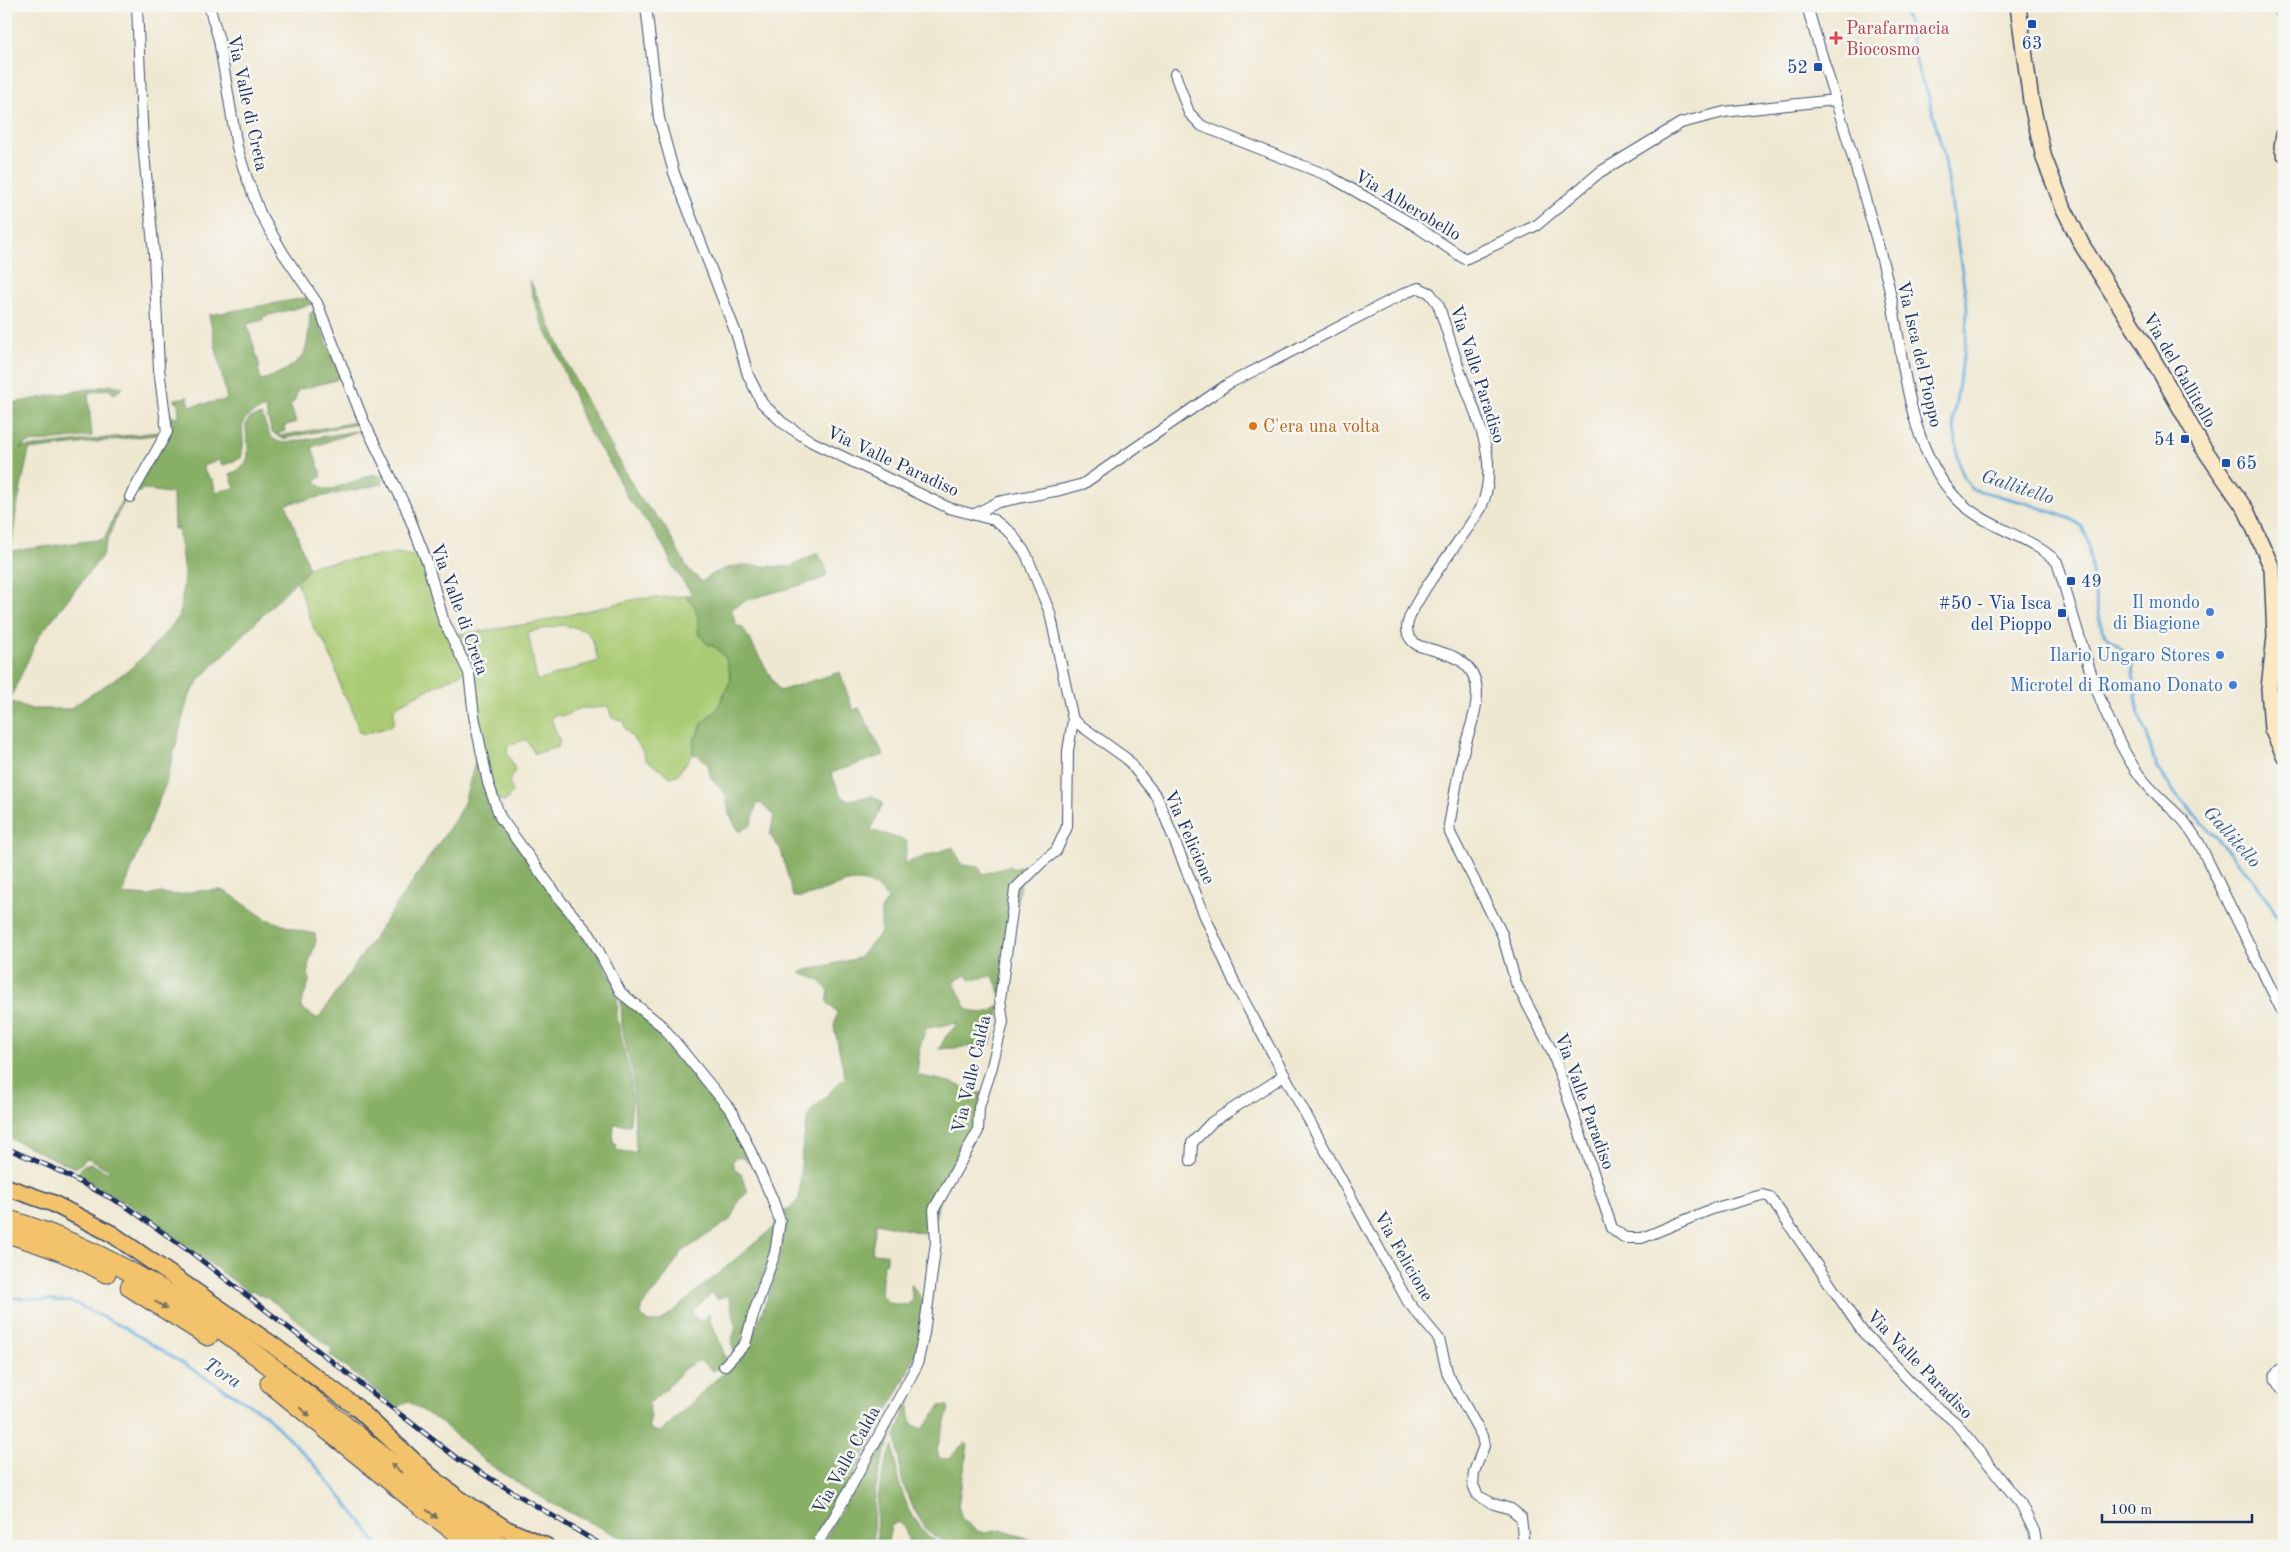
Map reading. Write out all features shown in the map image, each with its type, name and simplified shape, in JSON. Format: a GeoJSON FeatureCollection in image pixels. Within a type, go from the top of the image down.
{"type":"FeatureCollection","features":[{"type":"Feature","properties":{"kind":"highway"},"geometry":{"type":"LineString","coordinates":[[6,1219],[90,1250],[191,1307],[260,1358],[462,1520],[500,1546]]}},
{"type":"Feature","properties":{"kind":"highway"},"geometry":{"type":"LineString","coordinates":[[6,1233],[93,1265],[192,1324],[255,1370],[388,1480],[474,1546]]}},
{"type":"Feature","properties":{"kind":"main road"},"geometry":{"type":"LineString","coordinates":[[6,1187],[52,1203],[112,1234],[274,1346],[356,1407],[430,1476],[455,1496],[506,1529],[546,1546]]}},
{"type":"Feature","properties":{"kind":"street"},"geometry":{"type":"LineString","coordinates":[[130,497],[167,432],[160,369],[154,254],[143,144],[137,6]]}},
{"type":"Feature","properties":{"kind":"street","name":"Via Valle di Creta"},"geometry":{"type":"LineString","coordinates":[[209,6],[219,40],[237,147],[245,173],[260,213],[283,253],[317,303],[363,420],[405,506],[427,562],[443,619],[469,673],[474,716],[488,783],[500,817],[561,901],[590,935],[621,993],[662,1026],[733,1113],[772,1198],[780,1221],[775,1253],[745,1344],[724,1366]]}},
{"type":"Feature","properties":{"kind":"street","name":"Via Valle Paradiso"},"geometry":{"type":"LineString","coordinates":[[646,6],[659,118],[674,173],[737,336],[748,375],[762,403],[783,423],[812,442],[949,508],[975,514],[998,502],[1083,484],[1228,384],[1407,292],[1419,288],[1430,293],[1438,304],[1480,427],[1487,451],[1489,472],[1487,492],[1482,508],[1417,600],[1408,620],[1408,633],[1414,643],[1454,657],[1461,662],[1476,682],[1478,697],[1461,762],[1449,825],[1450,833],[1502,934],[1516,983],[1552,1051],[1612,1228],[1626,1238],[1642,1238],[1712,1209],[1757,1196],[1766,1195],[1770,1197],[1862,1331],[1925,1396],[1959,1426],[2021,1504],[2034,1531],[2037,1546]]}},
{"type":"Feature","properties":{"kind":"street","name":"Via Isca del Pioppo"},"geometry":{"type":"LineString","coordinates":[[1808,6],[1888,283],[1912,407],[1923,443],[1934,464],[1958,500],[1976,514],[2046,551],[2057,562],[2104,706],[2121,743],[2134,768],[2147,786],[2181,818],[2198,841],[2284,1015]]}},
{"type":"Feature","properties":{"kind":"street","name":"Via del Gallitello"},"geometry":{"type":"LineString","coordinates":[[2018,6],[2031,101],[2044,158],[2064,210],[2082,245],[2146,347],[2202,446],[2246,510],[2278,568],[2275,637],[2269,688],[2272,729],[2284,754]]}},
{"type":"Feature","properties":{"kind":"street"},"geometry":{"type":"LineString","coordinates":[[2282,6],[2284,12]]}},
{"type":"Feature","properties":{"kind":"street","name":"Via Alberobello"},"geometry":{"type":"LineString","coordinates":[[1174,74],[1189,113],[1202,126],[1329,176],[1414,225],[1465,259],[1537,226],[1600,172],[1681,123],[1724,112],[1835,100]]}},
{"type":"Feature","properties":{"kind":"street"},"geometry":{"type":"LineString","coordinates":[[2284,134],[2282,147],[2284,153]]}},
{"type":"Feature","properties":{"kind":"street"},"geometry":{"type":"LineString","coordinates":[[975,514],[994,520],[1011,533],[1026,554],[1050,613],[1073,720]]}},
{"type":"Feature","properties":{"kind":"street","name":"Via Felicione"},"geometry":{"type":"LineString","coordinates":[[1073,720],[1127,759],[1157,797],[1204,914],[1236,986],[1260,1026],[1283,1074],[1408,1302],[1439,1339],[1448,1375],[1482,1436],[1484,1446],[1474,1472],[1473,1485],[1478,1496],[1494,1504],[1511,1509],[1521,1517],[1524,1546]]}},
{"type":"Feature","properties":{"kind":"street","name":"Via Valle Calda"},"geometry":{"type":"LineString","coordinates":[[820,1539],[835,1516],[917,1365],[924,1333],[936,1242],[934,1209],[978,1132],[979,1107],[1003,1022],[1000,999],[1015,888],[1056,851],[1068,827],[1068,751],[1073,720]]}},
{"type":"Feature","properties":{"kind":"street"},"geometry":{"type":"LineString","coordinates":[[1191,1161],[1192,1143],[1212,1122],[1283,1074]]}},
{"type":"Feature","properties":{"kind":"street"},"geometry":{"type":"LineString","coordinates":[[2284,1368],[2278,1371],[2275,1377],[2276,1383],[2284,1392]]}},
{"type":"Feature","properties":{"kind":"green space"},"geometry":{"type":"Polygon","coordinates":[[[530,280],[573,376],[639,497],[664,525],[688,569],[702,582],[724,569],[741,565],[790,567],[818,553],[826,568],[825,577],[747,600],[731,609],[736,625],[743,628],[779,691],[840,672],[853,710],[859,708],[884,755],[831,773],[841,796],[848,800],[873,796],[883,803],[871,830],[907,841],[905,863],[953,847],[962,865],[979,867],[983,874],[1011,866],[1013,869],[1037,861],[1020,884],[1001,995],[993,976],[970,980],[968,975],[953,981],[967,1009],[977,1012],[989,1012],[1001,1004],[990,1045],[939,1049],[946,1036],[958,1023],[926,1028],[920,1046],[917,1075],[949,1082],[981,1093],[977,1125],[942,1187],[933,1231],[922,1233],[876,1223],[872,1253],[887,1254],[887,1262],[883,1265],[881,1295],[889,1303],[907,1305],[912,1300],[911,1284],[926,1304],[916,1352],[905,1378],[816,1546],[638,1546],[553,1504],[483,1460],[441,1422],[407,1401],[398,1408],[330,1355],[332,1349],[274,1302],[252,1290],[249,1292],[150,1220],[151,1218],[77,1174],[84,1165],[90,1163],[109,1173],[109,1170],[88,1158],[76,1167],[72,1166],[6,1136],[6,404],[111,385],[124,387],[114,394],[108,389],[88,393],[92,436],[28,443],[20,448],[167,431],[162,434],[29,450],[16,512],[11,551],[104,539],[124,495],[149,457],[117,515],[102,556],[39,636],[9,701],[32,709],[69,709],[130,669],[153,647],[178,618],[181,610],[184,573],[178,528],[174,529],[173,494],[142,489],[139,493],[135,488],[171,432],[170,413],[171,417],[179,417],[178,402],[175,402],[175,399],[188,397],[190,406],[227,400],[209,315],[310,297],[313,304],[262,317],[263,320],[247,324],[260,367],[258,368],[261,380],[286,370],[302,356],[309,332],[310,313],[315,311],[340,376],[336,380],[298,390],[294,402],[290,404],[296,422],[284,426],[285,431],[277,434],[280,436],[357,422],[344,385],[346,384],[361,423],[282,439],[272,432],[265,408],[254,412],[244,422],[242,427],[243,449],[241,458],[222,466],[219,460],[203,466],[206,475],[212,479],[216,492],[235,488],[230,474],[239,470],[247,459],[246,423],[250,418],[261,415],[270,435],[283,443],[357,431],[312,447],[322,476],[315,481],[322,488],[329,490],[374,474],[382,477],[383,484],[286,504],[309,568],[201,678],[188,698],[166,783],[122,894],[149,896],[160,893],[180,895],[195,891],[221,890],[230,894],[266,919],[315,934],[316,941],[308,966],[309,982],[300,1007],[318,1019],[454,821],[464,803],[479,747],[492,800],[584,929],[618,989],[617,1019],[631,1078],[632,1100],[630,1125],[614,1124],[613,1144],[616,1144],[616,1150],[636,1153],[633,1076],[622,1028],[621,999],[662,1026],[729,1112],[747,1147],[745,1153],[748,1163],[744,1158],[737,1157],[732,1162],[736,1170],[741,1174],[748,1192],[739,1200],[730,1220],[682,1252],[659,1286],[641,1307],[641,1315],[648,1322],[660,1322],[774,1227],[779,1228],[736,1357],[731,1343],[736,1327],[728,1295],[717,1299],[712,1293],[691,1312],[700,1322],[709,1314],[711,1316],[709,1318],[721,1345],[726,1363],[713,1371],[704,1363],[698,1361],[684,1369],[666,1389],[648,1404],[651,1416],[648,1428],[658,1432],[662,1431],[715,1380],[738,1363],[745,1353],[766,1302],[777,1266],[783,1230],[782,1212],[790,1209],[799,1199],[802,1151],[806,1125],[811,1111],[845,1077],[834,1027],[837,1013],[827,1002],[829,991],[819,980],[800,973],[859,958],[881,932],[881,910],[888,899],[877,887],[865,882],[853,881],[804,897],[793,897],[781,850],[770,835],[774,815],[762,804],[757,803],[751,825],[739,832],[729,814],[726,795],[711,778],[708,765],[698,755],[693,754],[694,741],[703,722],[717,709],[731,679],[726,659],[718,649],[706,643],[698,632],[698,618],[694,606],[685,596],[692,594],[673,567],[665,549],[650,525],[628,499],[612,467],[587,429],[556,351],[543,326],[532,294],[530,280]]]}},
{"type":"Feature","properties":{"kind":"green space"},"geometry":{"type":"Polygon","coordinates":[[[418,549],[466,671],[397,705],[394,710],[394,723],[389,727],[364,734],[359,732],[350,703],[342,693],[336,669],[323,640],[315,631],[297,582],[312,565],[399,553],[412,556],[418,549]]]}},
{"type":"Feature","properties":{"kind":"green space"},"geometry":{"type":"Polygon","coordinates":[[[685,596],[694,606],[698,618],[698,632],[706,643],[718,649],[726,659],[731,679],[717,709],[703,723],[694,741],[693,754],[677,775],[671,777],[646,760],[642,750],[625,728],[624,721],[612,718],[608,706],[580,708],[565,716],[555,715],[551,718],[560,743],[558,747],[535,754],[526,739],[508,746],[507,752],[515,770],[509,782],[513,792],[505,802],[497,799],[485,758],[472,672],[452,634],[534,623],[636,599],[685,596]],[[562,625],[528,632],[537,681],[598,661],[594,644],[589,634],[579,629],[562,625]]]}},
{"type":"Feature","properties":{"kind":"green space"},"geometry":{"type":"Polygon","coordinates":[[[911,1379],[909,1411],[912,1424],[921,1429],[940,1406],[947,1405],[949,1408],[937,1449],[939,1458],[948,1459],[963,1444],[966,1443],[968,1445],[958,1506],[962,1519],[977,1531],[986,1533],[1001,1530],[1051,1546],[956,1546],[933,1536],[926,1529],[910,1503],[902,1480],[896,1436],[904,1412],[904,1392],[911,1379]]]}},
{"type":"Feature","properties":{"kind":"green space"},"geometry":{"type":"Polygon","coordinates":[[[902,1401],[898,1419],[877,1481],[874,1509],[874,1546],[821,1546],[902,1401]]]}},
{"type":"Feature","properties":{"kind":"green space"},"geometry":{"type":"Polygon","coordinates":[[[893,1445],[898,1480],[909,1511],[928,1537],[949,1546],[923,1546],[919,1541],[910,1546],[904,1526],[898,1522],[891,1526],[887,1546],[878,1546],[877,1507],[884,1469],[893,1445]]]}},
{"type":"Feature","properties":{"kind":"waterway","name":"Gallitello"},"geometry":{"type":"LineString","coordinates":[[1904,6],[1919,74],[1928,94],[1945,160],[1967,305],[1966,341],[1953,419],[1959,465],[1972,489],[2026,503],[2071,519],[2082,527],[2087,537],[2098,615],[2103,632],[2131,658],[2139,716],[2147,734],[2156,767],[2174,792],[2254,880],[2284,926]]}},
{"type":"Feature","properties":{"kind":"waterway","name":"Tora"},"geometry":{"type":"LineString","coordinates":[[6,1297],[72,1302],[127,1329],[265,1414],[314,1464],[363,1524],[378,1546]]}},
{"type":"Feature","properties":{"kind":"railway"},"geometry":{"type":"LineString","coordinates":[[6,1148],[53,1168],[124,1205],[192,1253],[458,1459],[603,1546]]}},
{"type":"Feature","properties":{"kind":"place","name":"63"},"geometry":{"type":"Point","coordinates":[2032,24]}},
{"type":"Feature","properties":{"kind":"place","name":"Parafarmacia Biocosmo"},"geometry":{"type":"Point","coordinates":[1836,38]}},
{"type":"Feature","properties":{"kind":"place","name":"52"},"geometry":{"type":"Point","coordinates":[1818,67]}},
{"type":"Feature","properties":{"kind":"place","name":"C'era una volta"},"geometry":{"type":"Point","coordinates":[1253,426]}},
{"type":"Feature","properties":{"kind":"place","name":"54"},"geometry":{"type":"Point","coordinates":[2185,439]}},
{"type":"Feature","properties":{"kind":"place","name":"65"},"geometry":{"type":"Point","coordinates":[2226,463]}},
{"type":"Feature","properties":{"kind":"place","name":"49"},"geometry":{"type":"Point","coordinates":[2071,581]}},
{"type":"Feature","properties":{"kind":"place","name":"Il mondo di Biagione"},"geometry":{"type":"Point","coordinates":[2210,612]}},
{"type":"Feature","properties":{"kind":"place","name":"#50 - Via Isca del Pioppo"},"geometry":{"type":"Point","coordinates":[2062,613]}},
{"type":"Feature","properties":{"kind":"place","name":"Ilario Ungaro Stores"},"geometry":{"type":"Point","coordinates":[2220,655]}},
{"type":"Feature","properties":{"kind":"place","name":"Microtel di Romano Donato"},"geometry":{"type":"Point","coordinates":[2233,685]}}]}
